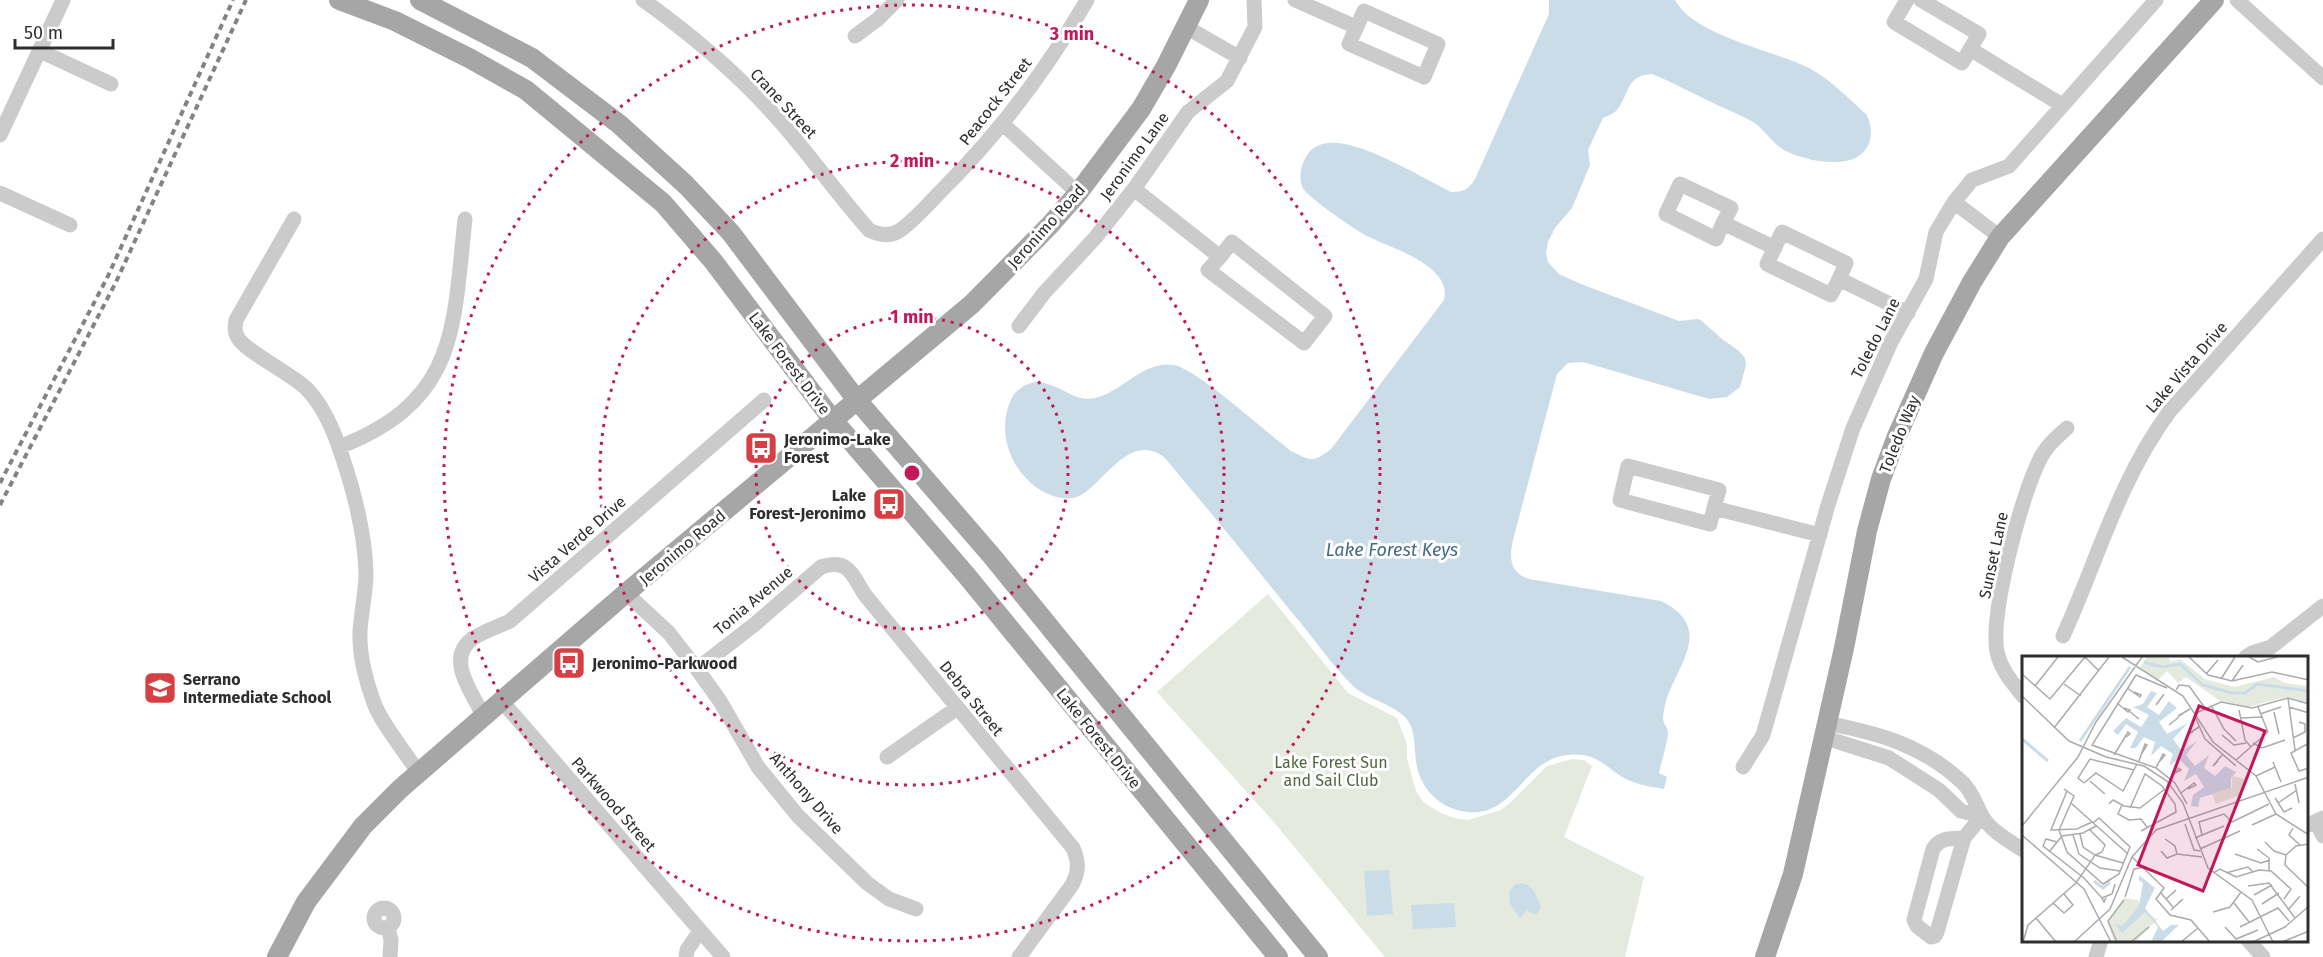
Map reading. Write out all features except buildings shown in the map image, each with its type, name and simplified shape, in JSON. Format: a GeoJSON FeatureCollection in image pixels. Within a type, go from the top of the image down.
{"type":"FeatureCollection","features":[{"type":"Feature","properties":{"kind":"main road","name":"Lake Forest Drive"},"geometry":{"type":"LineString","coordinates":[[339,0],[395,21],[470,58],[526,90],[663,203],[713,261],[832,419],[967,576],[1278,957]]}},
{"type":"Feature","properties":{"kind":"main road","name":"Lake Forest Drive"},"geometry":{"type":"LineString","coordinates":[[420,0],[532,58],[620,124],[686,186],[731,233],[856,399],[991,555],[1318,957]]}},
{"type":"Feature","properties":{"kind":"main road","name":"Jeronimo Road"},"geometry":{"type":"LineString","coordinates":[[277,957],[306,902],[346,848],[363,826],[418,772],[626,593],[972,304],[1043,232],[1077,193],[1141,108],[1166,66],[1199,0]]}},
{"type":"Feature","properties":{"kind":"main road","name":"Toledo Way"},"geometry":{"type":"LineString","coordinates":[[1765,957],[1792,874],[1844,648],[1867,531],[1889,458],[1934,353],[1972,282],[2000,237],[2214,0]]}},
{"type":"Feature","properties":{"kind":"street"},"geometry":{"type":"LineString","coordinates":[[0,135],[6,105],[40,51],[63,0]]}},
{"type":"Feature","properties":{"kind":"street","name":"Crane Street"},"geometry":{"type":"LineString","coordinates":[[643,0],[666,7],[687,31],[777,119],[869,230],[879,235],[890,234]]}},
{"type":"Feature","properties":{"kind":"street"},"geometry":{"type":"LineString","coordinates":[[855,36],[878,19],[897,0]]}},
{"type":"Feature","properties":{"kind":"street","name":"Peacock Street"},"geometry":{"type":"LineString","coordinates":[[890,234],[912,220],[1004,124],[1033,86],[1087,0]]}},
{"type":"Feature","properties":{"kind":"street","name":"Jeronimo Lane"},"geometry":{"type":"LineString","coordinates":[[1019,326],[1044,293],[1095,238],[1134,189],[1188,112],[1222,87],[1255,27],[1254,0]]}},
{"type":"Feature","properties":{"kind":"street"},"geometry":{"type":"LineString","coordinates":[[1295,0],[1356,27]]}},
{"type":"Feature","properties":{"kind":"street"},"geometry":{"type":"LineString","coordinates":[[1900,3],[1894,22],[1962,63],[1979,34],[1921,0]]}},
{"type":"Feature","properties":{"kind":"street","name":"Toledo Lane"},"geometry":{"type":"LineString","coordinates":[[1743,767],[1763,735],[1837,474],[1853,428],[1891,342],[1926,279],[1936,232],[1954,202],[1972,180],[2009,166],[2156,0]]}},
{"type":"Feature","properties":{"kind":"street"},"geometry":{"type":"LineString","coordinates":[[2237,0],[2323,78]]}},
{"type":"Feature","properties":{"kind":"street"},"geometry":{"type":"LineString","coordinates":[[1364,10],[1438,44],[1424,77],[1349,45],[1356,27],[1364,10]]}},
{"type":"Feature","properties":{"kind":"street"},"geometry":{"type":"LineString","coordinates":[[1186,27],[1240,58]]}},
{"type":"Feature","properties":{"kind":"street"},"geometry":{"type":"LineString","coordinates":[[1970,49],[2062,105]]}},
{"type":"Feature","properties":{"kind":"street"},"geometry":{"type":"LineString","coordinates":[[40,51],[111,84]]}},
{"type":"Feature","properties":{"kind":"street"},"geometry":{"type":"LineString","coordinates":[[1004,124],[1077,193]]}},
{"type":"Feature","properties":{"kind":"street"},"geometry":{"type":"LineString","coordinates":[[1134,189],[1220,257]]}},
{"type":"Feature","properties":{"kind":"street"},"geometry":{"type":"LineString","coordinates":[[0,193],[70,225]]}},
{"type":"Feature","properties":{"kind":"street"},"geometry":{"type":"LineString","coordinates":[[1954,202],[2000,237]]}},
{"type":"Feature","properties":{"kind":"street"},"geometry":{"type":"LineString","coordinates":[[294,219],[236,320],[234,329],[238,339],[247,347],[295,378],[308,391],[331,427],[350,484],[365,551],[366,575],[360,638],[368,684],[374,705],[418,772]]}},
{"type":"Feature","properties":{"kind":"street"},"geometry":{"type":"LineString","coordinates":[[339,447],[363,438],[397,418],[422,394],[433,378],[448,344],[455,307],[465,219]]}},
{"type":"Feature","properties":{"kind":"street"},"geometry":{"type":"LineString","coordinates":[[1723,223],[1775,248]]}},
{"type":"Feature","properties":{"kind":"street"},"geometry":{"type":"LineString","coordinates":[[1782,232],[1846,263],[1839,279],[1831,295],[1767,264],[1782,232]]}},
{"type":"Feature","properties":{"kind":"street","name":"Lake Vista Drive"},"geometry":{"type":"LineString","coordinates":[[2063,636],[2083,591],[2122,488],[2154,432],[2169,412],[2323,239]]}},
{"type":"Feature","properties":{"kind":"street"},"geometry":{"type":"LineString","coordinates":[[1232,242],[1325,316],[1304,343],[1208,270],[1220,257],[1232,242]]}},
{"type":"Feature","properties":{"kind":"street"},"geometry":{"type":"LineString","coordinates":[[1839,279],[1908,313]]}},
{"type":"Feature","properties":{"kind":"street","name":"Vista Verde Drive"},"geometry":{"type":"LineString","coordinates":[[483,715],[464,678],[460,664],[460,657],[467,644],[473,638],[510,621],[764,400]]}},
{"type":"Feature","properties":{"kind":"street","name":"Sunset Lane"},"geometry":{"type":"LineString","coordinates":[[2022,695],[2004,671],[1998,654],[1996,629],[2004,580],[2012,540],[2034,472],[2052,441],[2067,428]]}},
{"type":"Feature","properties":{"kind":"street"},"geometry":{"type":"LineString","coordinates":[[1628,466],[1719,490],[1714,508],[1710,524],[1620,500],[1628,466]]}},
{"type":"Feature","properties":{"kind":"street"},"geometry":{"type":"LineString","coordinates":[[1714,508],[1820,535]]}},
{"type":"Feature","properties":{"kind":"street","name":"Tonia Avenue"},"geometry":{"type":"LineString","coordinates":[[697,669],[755,624],[821,567],[834,563]]}},
{"type":"Feature","properties":{"kind":"street","name":"Debra Street"},"geometry":{"type":"LineString","coordinates":[[834,563],[844,565],[865,595],[1073,848],[1078,860],[1078,874],[1019,957]]}},
{"type":"Feature","properties":{"kind":"street","name":"Anthony Drive"},"geometry":{"type":"LineString","coordinates":[[626,593],[669,633],[697,669],[720,701],[758,767],[798,816],[867,883],[890,899],[916,909]]}},
{"type":"Feature","properties":{"kind":"street"},"geometry":{"type":"LineString","coordinates":[[2248,656],[2252,653],[2269,652],[2323,606]]}},
{"type":"Feature","properties":{"kind":"street","name":"Parkwood Street"},"geometry":{"type":"LineString","coordinates":[[501,700],[723,957]]}},
{"type":"Feature","properties":{"kind":"street"},"geometry":{"type":"LineString","coordinates":[[887,757],[957,708]]}},
{"type":"Feature","properties":{"kind":"street"},"geometry":{"type":"LineString","coordinates":[[1824,730],[1889,758],[1939,790],[1961,811],[1982,816]]}},
{"type":"Feature","properties":{"kind":"street"},"geometry":{"type":"LineString","coordinates":[[1824,730],[1871,732],[1902,742],[1922,753],[1962,783],[1975,798],[1982,816],[2002,837],[2022,849]]}},
{"type":"Feature","properties":{"kind":"street"},"geometry":{"type":"LineString","coordinates":[[1964,838],[1937,842],[1933,849],[1914,920],[1917,926],[1931,937],[1937,932],[1964,838],[1982,816]]}},
{"type":"Feature","properties":{"kind":"street"},"geometry":{"type":"LineString","coordinates":[[2315,822],[2323,836]]}},
{"type":"Feature","properties":{"kind":"street"},"geometry":{"type":"LineString","coordinates":[[388,928],[391,940],[390,957]]}},
{"type":"Feature","properties":{"kind":"street"},"geometry":{"type":"LineString","coordinates":[[686,957],[687,950],[700,931]]}},
{"type":"Feature","properties":{"kind":"street"},"geometry":{"type":"LineString","coordinates":[[2096,957],[2100,942]]}},
{"type":"Feature","properties":{"kind":"street"},"geometry":{"type":"LineString","coordinates":[[2250,942],[2263,957]]}},
{"type":"Feature","properties":{"kind":"green space","name":"Lake Forest Sun and Sail Club"},"geometry":{"type":"Polygon","coordinates":[[[1268,594],[1348,693],[1397,718],[1407,744],[1407,758],[1416,791],[1423,802],[1441,813],[1468,820],[1501,810],[1547,766],[1572,759],[1584,760],[1592,766],[1564,837],[1644,877],[1625,957],[1385,957],[1273,821],[1157,692],[1268,594]]]}},
{"type":"Feature","properties":{"kind":"water","name":"Lake Forest Keys"},"geometry":{"type":"Polygon","coordinates":[[[1549,0],[1675,0],[1685,13],[1716,33],[1794,61],[1825,78],[1866,114],[1871,136],[1866,149],[1859,156],[1850,160],[1827,162],[1803,158],[1784,150],[1748,119],[1652,74],[1643,75],[1632,82],[1616,111],[1603,118],[1588,150],[1590,165],[1572,208],[1555,228],[1548,242],[1546,253],[1548,262],[1559,274],[1581,284],[1679,321],[1698,319],[1702,321],[1739,351],[1745,358],[1746,365],[1740,387],[1727,397],[1709,399],[1583,362],[1568,363],[1557,374],[1513,540],[1511,559],[1518,573],[1529,579],[1661,601],[1678,612],[1687,625],[1689,638],[1687,652],[1668,695],[1663,715],[1668,735],[1659,773],[1667,777],[1664,789],[1645,785],[1624,778],[1589,756],[1568,755],[1552,759],[1539,767],[1506,799],[1493,807],[1479,812],[1461,811],[1444,805],[1425,786],[1418,770],[1413,733],[1406,718],[1358,690],[1344,677],[1164,457],[1151,451],[1140,450],[1129,454],[1081,495],[1071,498],[1056,497],[1042,491],[1021,473],[1008,448],[1005,422],[1013,396],[1029,384],[1045,383],[1084,398],[1097,397],[1147,370],[1160,365],[1174,365],[1185,369],[1215,389],[1291,451],[1312,459],[1320,457],[1331,449],[1444,300],[1444,288],[1439,277],[1430,268],[1405,253],[1364,234],[1309,195],[1303,188],[1300,176],[1306,157],[1311,150],[1321,145],[1342,143],[1391,161],[1451,192],[1466,189],[1475,179],[1549,14],[1549,0]]]}},
{"type":"Feature","properties":{"kind":"water"},"geometry":{"type":"Polygon","coordinates":[[[1389,870],[1393,914],[1367,916],[1364,871],[1389,870]]]}},
{"type":"Feature","properties":{"kind":"water"},"geometry":{"type":"Polygon","coordinates":[[[1521,883],[1532,889],[1541,907],[1537,914],[1527,910],[1520,918],[1510,904],[1509,892],[1514,885],[1521,883]]]}},
{"type":"Feature","properties":{"kind":"water"},"geometry":{"type":"Polygon","coordinates":[[[1454,903],[1456,927],[1413,929],[1411,905],[1454,903]]]}},
{"type":"Feature","properties":{"kind":"railway"},"geometry":{"type":"LineString","coordinates":[[0,483],[108,276],[233,0]]}},
{"type":"Feature","properties":{"kind":"railway"},"geometry":{"type":"LineString","coordinates":[[0,505],[116,282],[246,0]]}},
{"type":"Feature","properties":{"kind":"place","name":"Jeronimo-Lake Forest"},"geometry":{"type":"Point","coordinates":[761,448]}},
{"type":"Feature","properties":{"kind":"place","name":"Lake Forest-Jeronimo"},"geometry":{"type":"Point","coordinates":[889,504]}},
{"type":"Feature","properties":{"kind":"place","name":"Jeronimo-Parkwood"},"geometry":{"type":"Point","coordinates":[569,663]}},
{"type":"Feature","properties":{"kind":"place","name":"Serrano Intermediate School"},"geometry":{"type":"Point","coordinates":[160,688]}}]}
